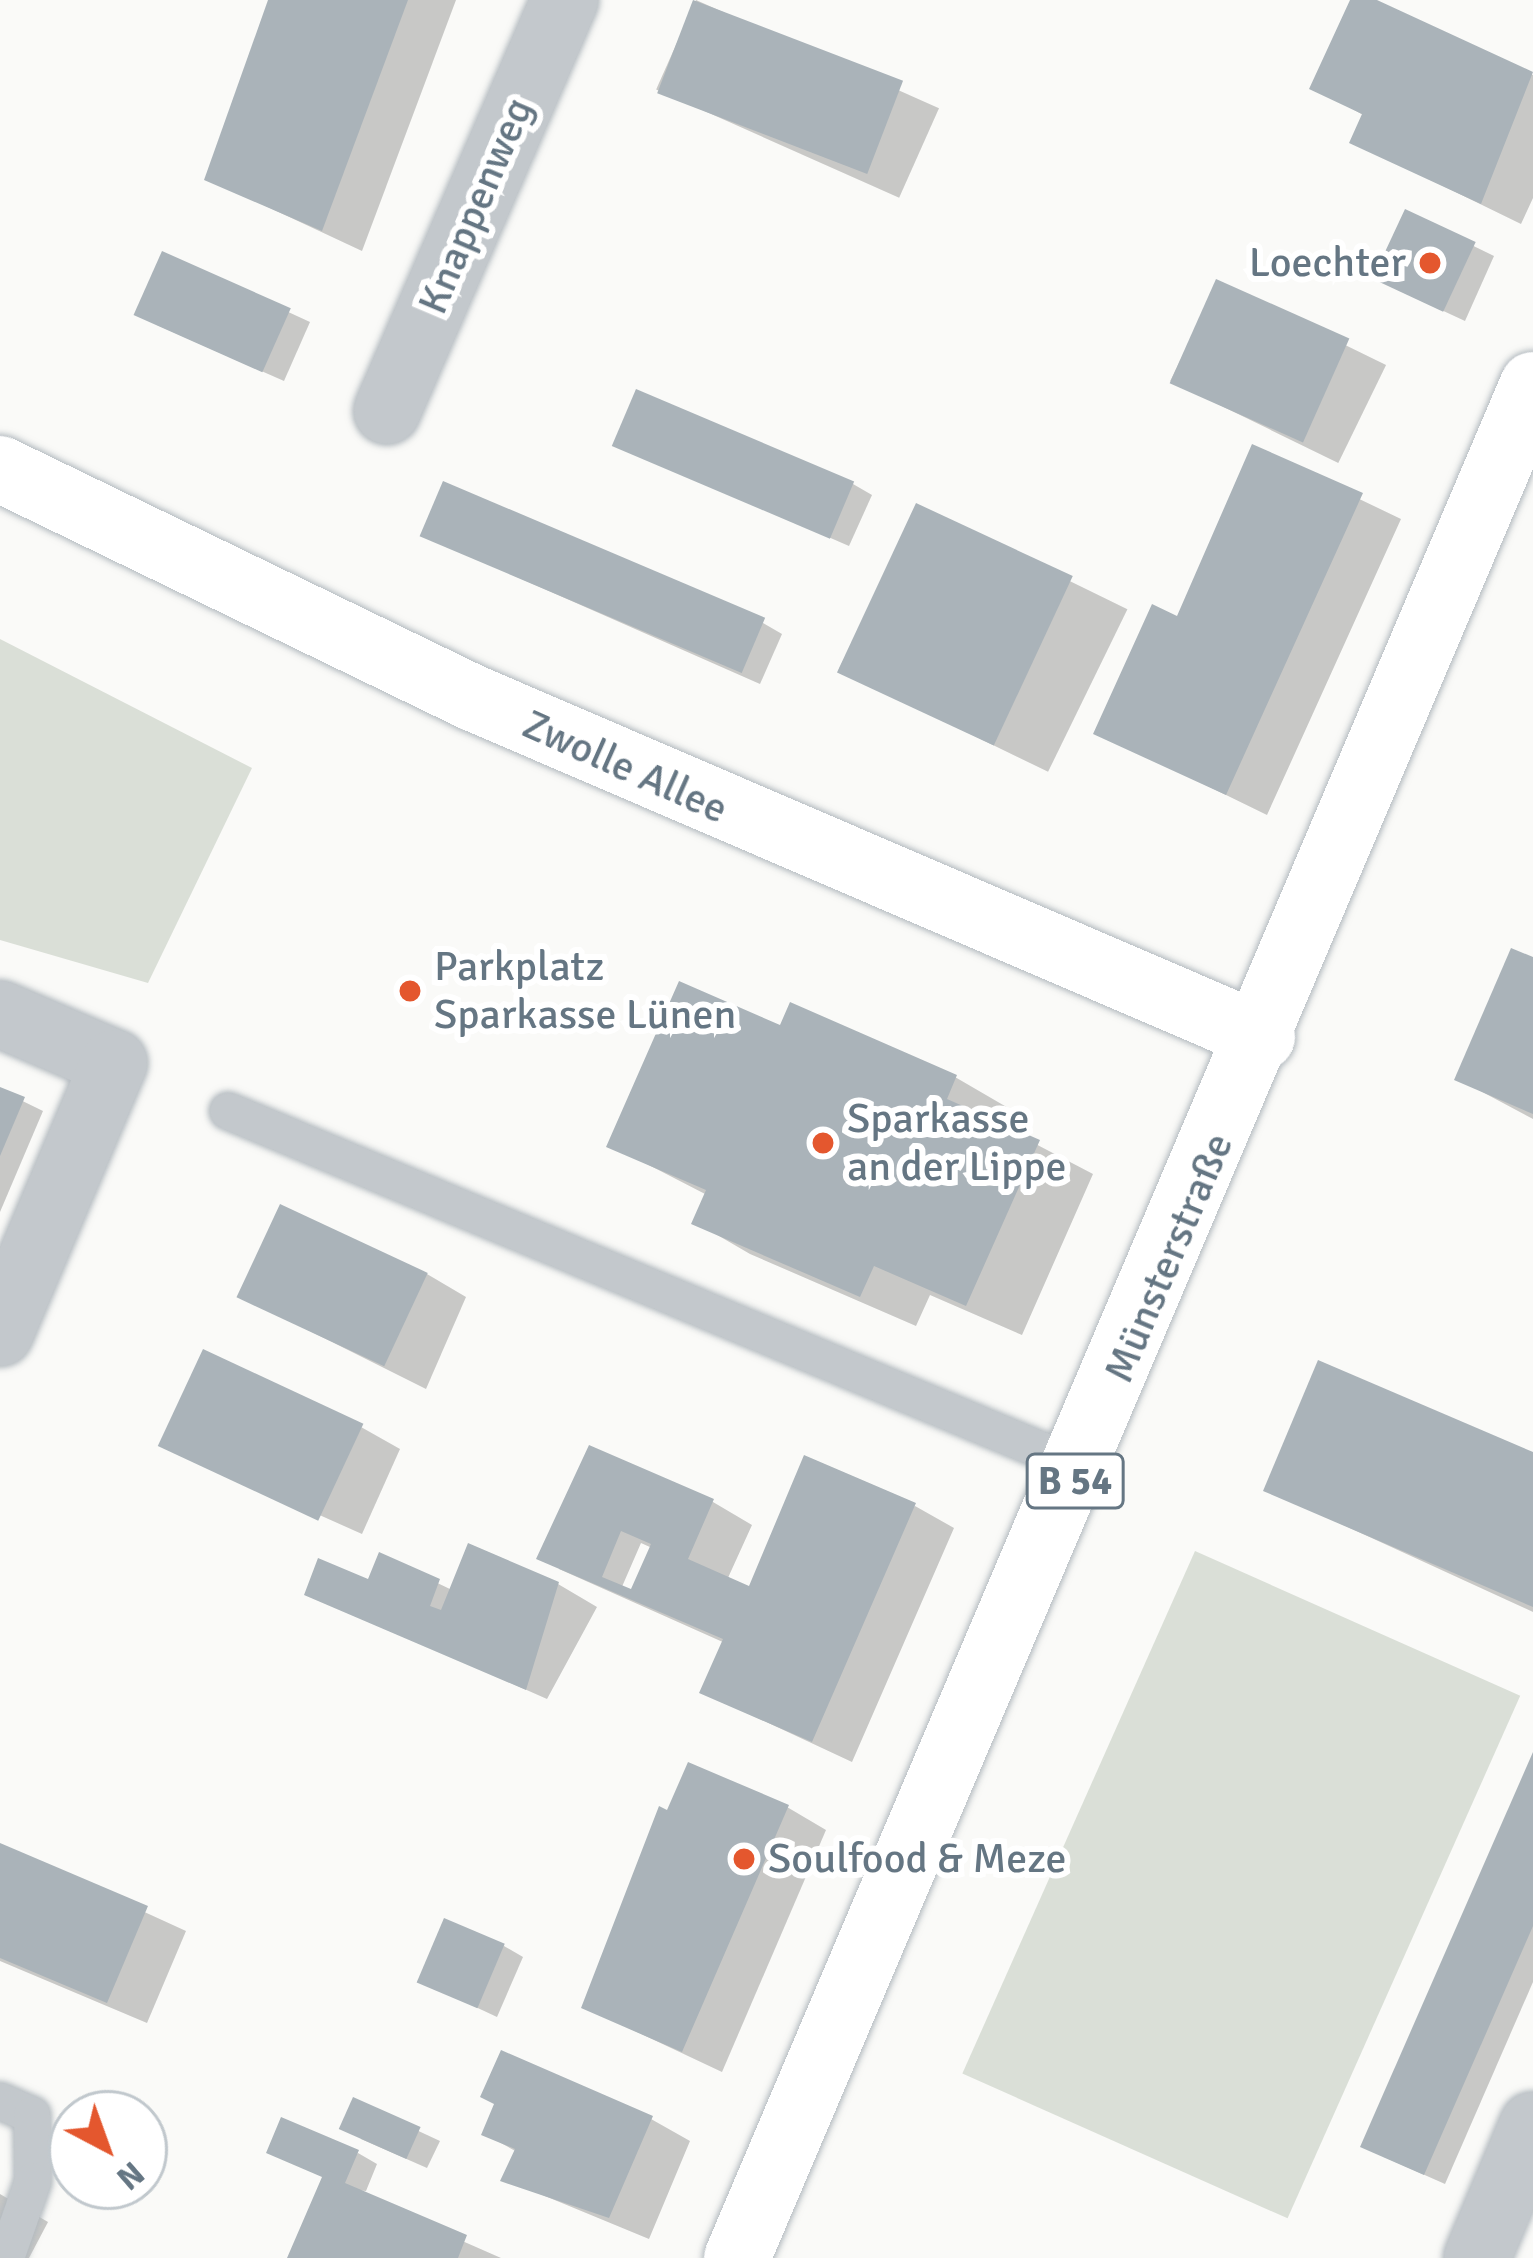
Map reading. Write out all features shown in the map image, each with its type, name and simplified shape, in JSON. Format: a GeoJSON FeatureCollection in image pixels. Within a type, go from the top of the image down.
{"type":"FeatureCollection","features":[{"type":"Feature","properties":{"kind":"main road","name":"Münsterstraße"},"geometry":{"type":"LineString","coordinates":[[737,2258],[1082,1467],[1533,385]]}},
{"type":"Feature","properties":{"kind":"main road","name":"Zwolle Allee"},"geometry":{"type":"LineString","coordinates":[[0,469],[514,717],[1262,1037]]}},
{"type":"Feature","properties":{"kind":"street","name":"Knappenweg"},"geometry":{"type":"LineString","coordinates":[[386,411],[565,0]]}},
{"type":"Feature","properties":{"kind":"street"},"geometry":{"type":"LineString","coordinates":[[0,1014],[114,1063],[0,1333]]}},
{"type":"Feature","properties":{"kind":"street"},"geometry":{"type":"LineString","coordinates":[[1477,2258],[1533,2126]]}},
{"type":"Feature","properties":{"kind":"lane"},"geometry":{"type":"LineString","coordinates":[[228,1111],[1082,1467]]}},
{"type":"Feature","properties":{"kind":"lane"},"geometry":{"type":"LineString","coordinates":[[0,2101],[32,2115],[33,2181],[6,2258]]}},
{"type":"Feature","properties":{"kind":"shaded area"},"geometry":{"type":"Polygon","coordinates":[[[0,639],[252,768],[148,983],[0,940],[0,639]]]}},
{"type":"Feature","properties":{"kind":"shaded area"},"geometry":{"type":"Polygon","coordinates":[[[1195,1551],[1520,1696],[1288,2218],[962,2074],[1195,1551]]]}},
{"type":"Feature","properties":{"kind":"building"},"geometry":{"type":"Polygon","coordinates":[[[268,0],[408,0],[322,231],[204,180],[268,0]]]}},
{"type":"Feature","properties":{"kind":"building"},"geometry":{"type":"Polygon","coordinates":[[[693,0],[903,81],[867,174],[657,93],[693,0]]]}},
{"type":"Feature","properties":{"kind":"building"},"geometry":{"type":"Polygon","coordinates":[[[1350,0],[1377,0],[1533,72],[1481,204],[1349,143],[1362,114],[1309,89],[1350,0]]]}},
{"type":"Feature","properties":{"kind":"building"},"geometry":{"type":"Polygon","coordinates":[[[1405,209],[1476,242],[1443,312],[1372,279],[1405,209]]]}},
{"type":"Feature","properties":{"kind":"building"},"geometry":{"type":"Polygon","coordinates":[[[162,251],[291,308],[262,372],[134,315],[162,251]]]}},
{"type":"Feature","properties":{"kind":"building"},"geometry":{"type":"Polygon","coordinates":[[[1216,279],[1349,338],[1303,443],[1170,383],[1216,279]]]}},
{"type":"Feature","properties":{"kind":"building"},"geometry":{"type":"Polygon","coordinates":[[[636,389],[854,482],[830,539],[612,446],[636,389]]]}},
{"type":"Feature","properties":{"kind":"building"},"geometry":{"type":"Polygon","coordinates":[[[1252,444],[1363,493],[1226,795],[1093,734],[1152,604],[1177,616],[1252,444]]]}},
{"type":"Feature","properties":{"kind":"building"},"geometry":{"type":"Polygon","coordinates":[[[443,481],[765,618],[742,673],[420,536],[443,481]]]}},
{"type":"Feature","properties":{"kind":"building"},"geometry":{"type":"Polygon","coordinates":[[[916,503],[1073,576],[994,746],[837,672],[916,503]]]}},
{"type":"Feature","properties":{"kind":"building"},"geometry":{"type":"Polygon","coordinates":[[[1511,948],[1533,957],[1533,1114],[1454,1080],[1511,948]]]}},
{"type":"Feature","properties":{"kind":"building","name":"Sparkasse an der Lippe"},"geometry":{"type":"Polygon","coordinates":[[[679,981],[780,1025],[790,1002],[957,1075],[947,1099],[1040,1140],[966,1306],[874,1266],[860,1297],[691,1224],[706,1190],[606,1147],[679,981]]]}},
{"type":"Feature","properties":{"kind":"building"},"geometry":{"type":"Polygon","coordinates":[[[0,1087],[25,1097],[0,1156],[0,1087]]]}},
{"type":"Feature","properties":{"kind":"building"},"geometry":{"type":"Polygon","coordinates":[[[280,1204],[428,1273],[384,1366],[236,1297],[280,1204]]]}},
{"type":"Feature","properties":{"kind":"building"},"geometry":{"type":"Polygon","coordinates":[[[203,1349],[363,1424],[318,1521],[158,1446],[203,1349]]]}},
{"type":"Feature","properties":{"kind":"building"},"geometry":{"type":"Polygon","coordinates":[[[1318,1360],[1533,1452],[1533,1607],[1263,1491],[1318,1360]]]}},
{"type":"Feature","properties":{"kind":"building"},"geometry":{"type":"Polygon","coordinates":[[[589,1445],[714,1499],[688,1559],[749,1586],[804,1455],[916,1503],[812,1742],[699,1693],[723,1639],[536,1559],[589,1445]],[[621,1531],[602,1577],[631,1589],[651,1544],[621,1531]]]}},
{"type":"Feature","properties":{"kind":"building"},"geometry":{"type":"Polygon","coordinates":[[[468,1543],[559,1582],[526,1690],[304,1595],[318,1558],[368,1579],[379,1552],[440,1579],[430,1606],[441,1610],[468,1543]]]}},
{"type":"Feature","properties":{"kind":"building"},"geometry":{"type":"Polygon","coordinates":[[[1533,1752],[1533,1926],[1424,2175],[1360,2147],[1533,1752]]]}},
{"type":"Feature","properties":{"kind":"building"},"geometry":{"type":"Polygon","coordinates":[[[688,1762],[789,1805],[682,2052],[581,2008],[659,1806],[667,1810],[688,1762]]]}},
{"type":"Feature","properties":{"kind":"building"},"geometry":{"type":"Polygon","coordinates":[[[0,1843],[148,1906],[107,2003],[0,1958],[0,1843]]]}},
{"type":"Feature","properties":{"kind":"building"},"geometry":{"type":"Polygon","coordinates":[[[444,1918],[505,1944],[477,2008],[417,1982],[444,1918]]]}},
{"type":"Feature","properties":{"kind":"building"},"geometry":{"type":"Polygon","coordinates":[[[501,2050],[653,2116],[609,2218],[500,2181],[515,2149],[481,2135],[494,2104],[480,2097],[501,2050]]]}},
{"type":"Feature","properties":{"kind":"building"},"geometry":{"type":"Polygon","coordinates":[[[353,2097],[421,2127],[406,2159],[339,2129],[353,2097]]]}},
{"type":"Feature","properties":{"kind":"building"},"geometry":{"type":"Polygon","coordinates":[[[281,2117],[359,2150],[345,2183],[467,2235],[458,2258],[287,2258],[322,2177],[266,2153],[281,2117]]]}},
{"type":"Feature","properties":{"kind":"place","name":"Loechter"},"geometry":{"type":"Point","coordinates":[1430,263]}},
{"type":"Feature","properties":{"kind":"place","name":"Parkplatz Sparkasse Lünen"},"geometry":{"type":"Point","coordinates":[410,991]}},
{"type":"Feature","properties":{"kind":"place","name":"Sparkasse an der Lippe"},"geometry":{"type":"Point","coordinates":[823,1143]}},
{"type":"Feature","properties":{"kind":"place","name":"Soulfood & Meze"},"geometry":{"type":"Point","coordinates":[744,1859]}}]}
